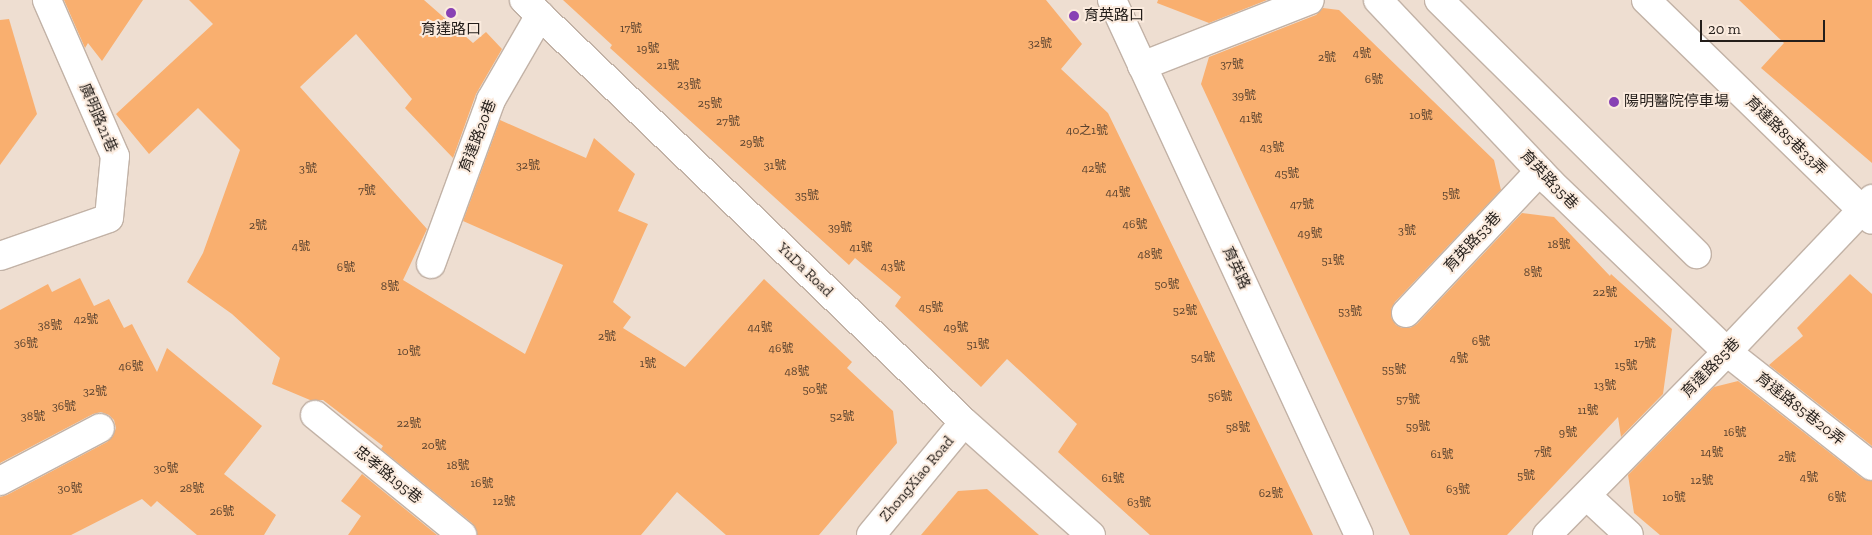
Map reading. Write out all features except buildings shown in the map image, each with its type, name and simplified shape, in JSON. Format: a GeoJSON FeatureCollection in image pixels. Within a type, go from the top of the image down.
{"type":"FeatureCollection","features":[{"type":"Feature","properties":{"kind":"street","name":"廣明路21巷"},"geometry":{"type":"LineString","coordinates":[[0,256],[110,218],[115,156],[47,0]]}},
{"type":"Feature","properties":{"kind":"street","name":"育英路"},"geometry":{"type":"LineString","coordinates":[[1112,0],[1360,535]]}},
{"type":"Feature","properties":{"kind":"street"},"geometry":{"type":"LineString","coordinates":[[1142,66],[1310,0]]}},
{"type":"Feature","properties":{"kind":"street","name":"育英路35巷"},"geometry":{"type":"LineString","coordinates":[[1378,0],[1540,171],[1726,352]]}},
{"type":"Feature","properties":{"kind":"street"},"geometry":{"type":"LineString","coordinates":[[1439,0],[1697,254]]}},
{"type":"Feature","properties":{"kind":"street","name":"育達路85巷33弄"},"geometry":{"type":"LineString","coordinates":[[1646,0],[1868,209]]}},
{"type":"Feature","properties":{"kind":"street","name":"育達路20巷"},"geometry":{"type":"LineString","coordinates":[[431,264],[490,100],[532,7]]}},
{"type":"Feature","properties":{"kind":"street","name":"YuDa Road"},"geometry":{"type":"LineString","coordinates":[[532,7],[964,422],[1091,535]]}},
{"type":"Feature","properties":{"kind":"street","name":"育英路53巷"},"geometry":{"type":"LineString","coordinates":[[1406,313],[1540,171]]}},
{"type":"Feature","properties":{"kind":"street","name":"育達路85巷"},"geometry":{"type":"LineString","coordinates":[[1547,535],[1868,209]]}},
{"type":"Feature","properties":{"kind":"street","name":"育達路85巷20弄"},"geometry":{"type":"LineString","coordinates":[[1726,352],[1872,466]]}},
{"type":"Feature","properties":{"kind":"street","name":"忠孝路195巷"},"geometry":{"type":"LineString","coordinates":[[315,415],[462,535]]}},
{"type":"Feature","properties":{"kind":"street","name":"ZhongXiao Road"},"geometry":{"type":"LineString","coordinates":[[871,535],[964,422]]}},
{"type":"Feature","properties":{"kind":"street"},"geometry":{"type":"LineString","coordinates":[[0,481],[100,428]]}},
{"type":"Feature","properties":{"kind":"street"},"geometry":{"type":"LineString","coordinates":[[1587,496],[1629,535]]}},
{"type":"Feature","properties":{"kind":"place","name":"育達路口"},"geometry":{"type":"Point","coordinates":[451,13]}},
{"type":"Feature","properties":{"kind":"place","name":"育英路口"},"geometry":{"type":"Point","coordinates":[1074,16]}},
{"type":"Feature","properties":{"kind":"place","name":"陽明醫院停車場"},"geometry":{"type":"Point","coordinates":[1614,102]}}]}
